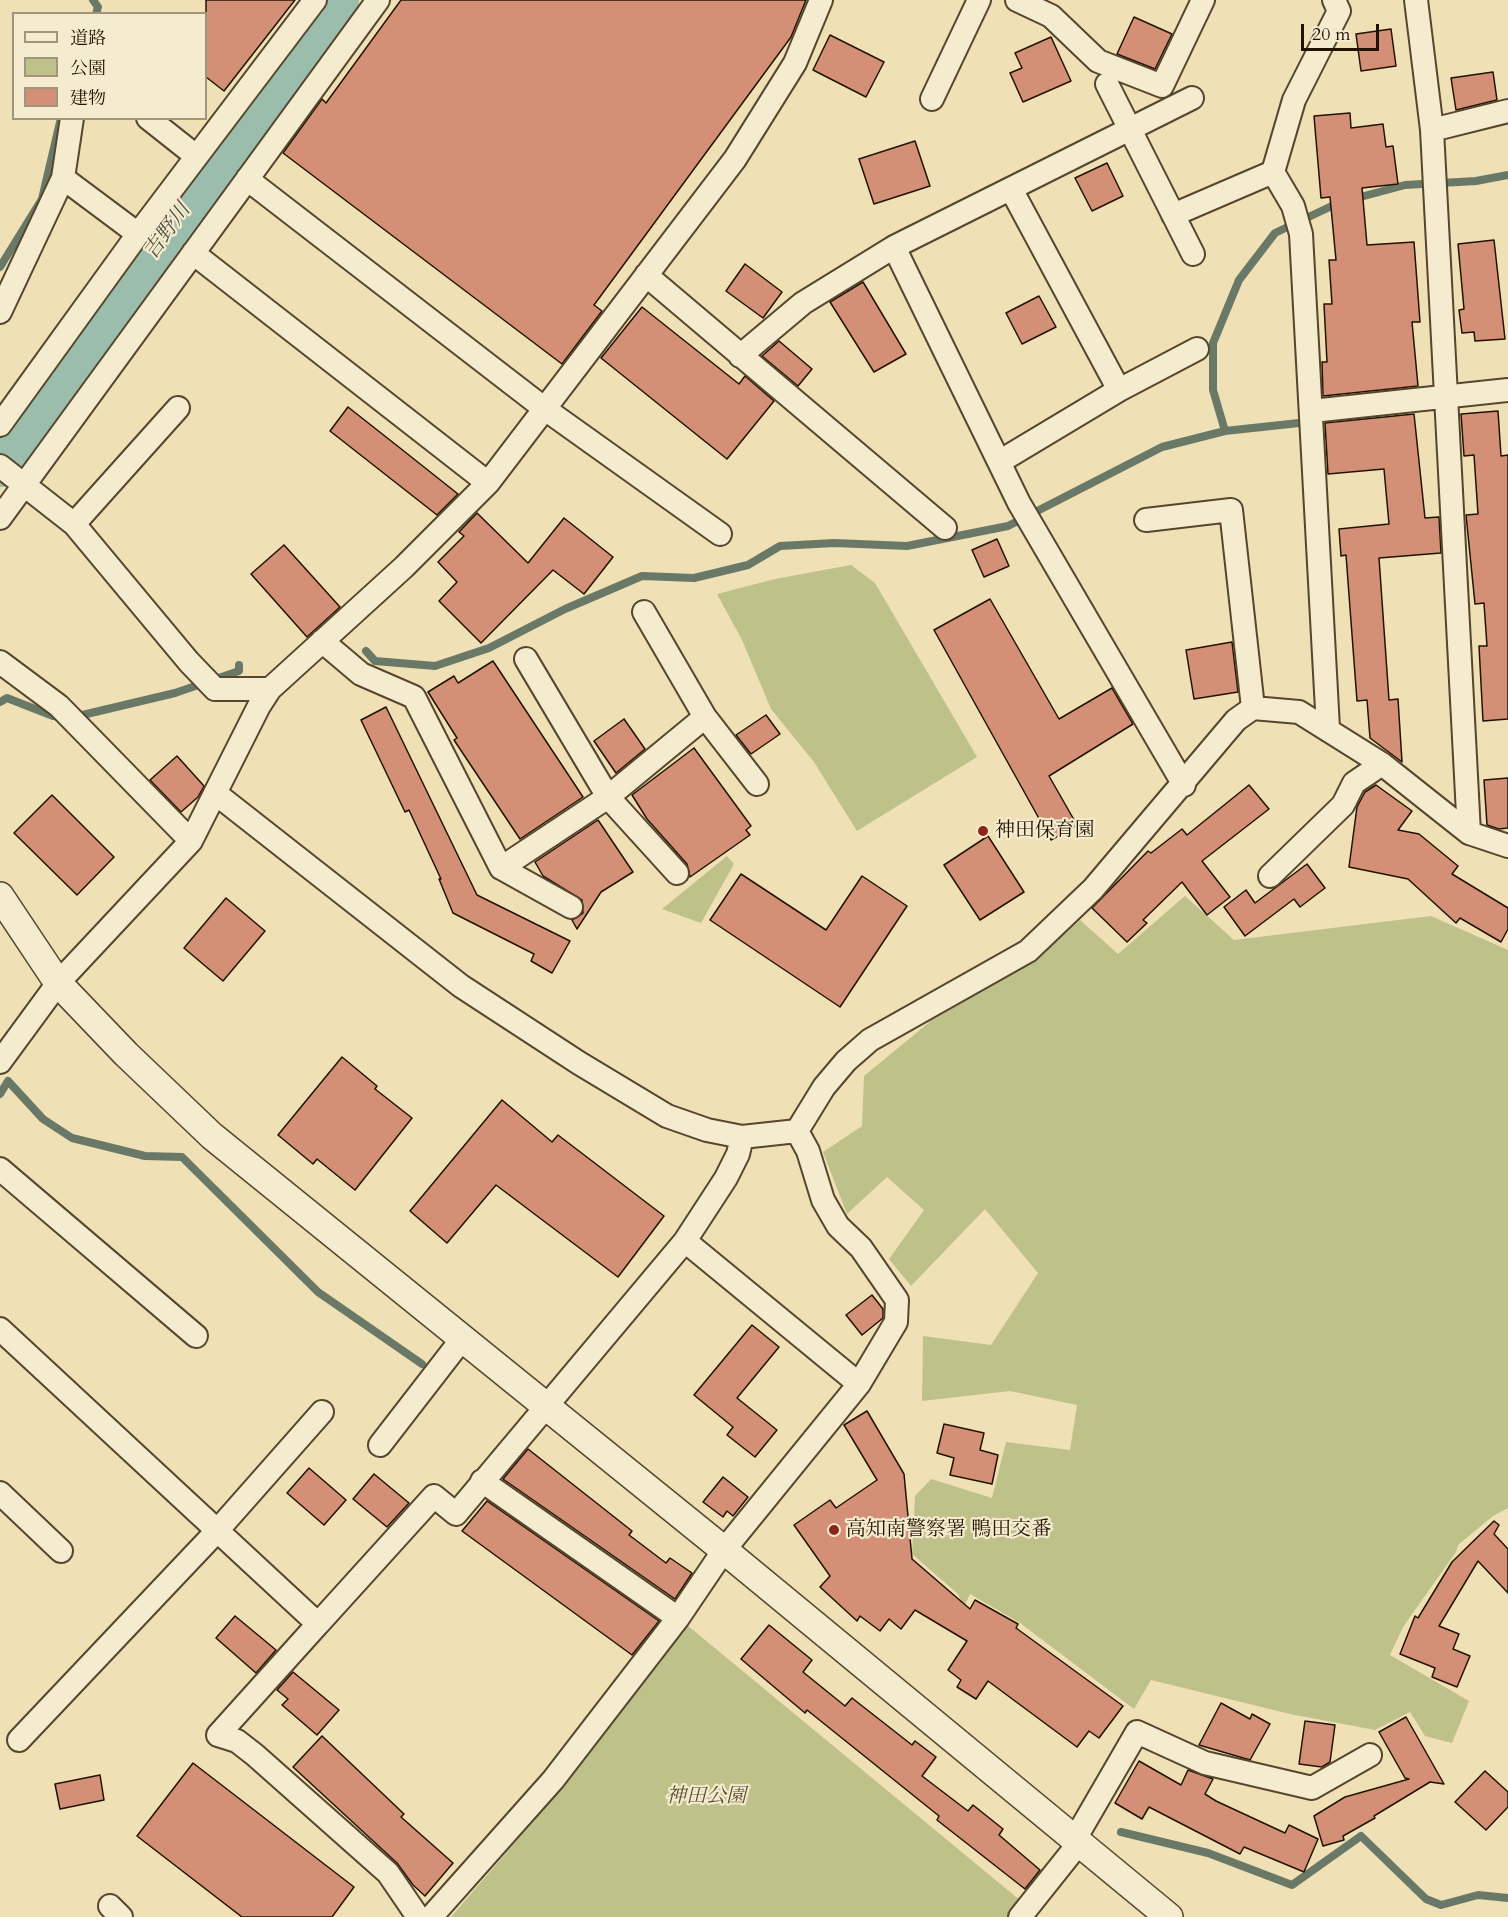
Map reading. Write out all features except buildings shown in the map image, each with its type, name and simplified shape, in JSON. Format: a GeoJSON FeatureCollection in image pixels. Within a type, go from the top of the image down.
{"type":"FeatureCollection","features":[{"type":"Feature","properties":{"kind":"street"},"geometry":{"type":"LineString","coordinates":[[0,425],[138,234],[315,0]]}},
{"type":"Feature","properties":{"kind":"street"},"geometry":{"type":"LineString","coordinates":[[0,518],[14,476],[193,253],[378,0]]}},
{"type":"Feature","properties":{"kind":"street"},"geometry":{"type":"LineString","coordinates":[[0,1062],[58,983],[191,841],[259,706],[270,689],[404,567],[488,483],[735,159],[795,63],[821,0]]}},
{"type":"Feature","properties":{"kind":"street"},"geometry":{"type":"LineString","coordinates":[[932,99],[979,0]]}},
{"type":"Feature","properties":{"kind":"street"},"geometry":{"type":"LineString","coordinates":[[1017,0],[1051,16],[1098,61],[1162,86],[1203,0]]}},
{"type":"Feature","properties":{"kind":"street"},"geometry":{"type":"LineString","coordinates":[[1328,728],[1301,234],[1293,206],[1273,172],[1294,100],[1339,11],[1334,0]]}},
{"type":"Feature","properties":{"kind":"street"},"geometry":{"type":"LineString","coordinates":[[1416,0],[1432,130],[1468,833]]}},
{"type":"Feature","properties":{"kind":"street"},"geometry":{"type":"LineString","coordinates":[[1107,84],[1193,254]]}},
{"type":"Feature","properties":{"kind":"street"},"geometry":{"type":"LineString","coordinates":[[740,356],[803,303],[894,247],[1192,98]]}},
{"type":"Feature","properties":{"kind":"street"},"geometry":{"type":"LineString","coordinates":[[1432,130],[1508,111]]}},
{"type":"Feature","properties":{"kind":"street"},"geometry":{"type":"LineString","coordinates":[[0,312],[63,178],[72,120]]}},
{"type":"Feature","properties":{"kind":"street"},"geometry":{"type":"LineString","coordinates":[[151,120],[196,156]]}},
{"type":"Feature","properties":{"kind":"street"},"geometry":{"type":"LineString","coordinates":[[1173,215],[1273,172]]}},
{"type":"Feature","properties":{"kind":"street"},"geometry":{"type":"LineString","coordinates":[[63,178],[138,234]]}},
{"type":"Feature","properties":{"kind":"street"},"geometry":{"type":"LineString","coordinates":[[247,179],[544,409],[720,534]]}},
{"type":"Feature","properties":{"kind":"street"},"geometry":{"type":"LineString","coordinates":[[1011,189],[1119,390]]}},
{"type":"Feature","properties":{"kind":"street"},"geometry":{"type":"LineString","coordinates":[[894,247],[1019,503],[1184,784]]}},
{"type":"Feature","properties":{"kind":"street"},"geometry":{"type":"LineString","coordinates":[[193,253],[488,483]]}},
{"type":"Feature","properties":{"kind":"street"},"geometry":{"type":"LineString","coordinates":[[646,275],[945,528]]}},
{"type":"Feature","properties":{"kind":"street"},"geometry":{"type":"LineString","coordinates":[[999,462],[1119,390],[1197,349]]}},
{"type":"Feature","properties":{"kind":"street"},"geometry":{"type":"LineString","coordinates":[[1312,411],[1508,390]]}},
{"type":"Feature","properties":{"kind":"street"},"geometry":{"type":"LineString","coordinates":[[74,524],[178,408]]}},
{"type":"Feature","properties":{"kind":"street"},"geometry":{"type":"LineString","coordinates":[[14,476],[74,524],[189,662],[215,689],[270,689]]}},
{"type":"Feature","properties":{"kind":"street"},"geometry":{"type":"LineString","coordinates":[[1146,520],[1231,510],[1253,708]]}},
{"type":"Feature","properties":{"kind":"street"},"geometry":{"type":"LineString","coordinates":[[644,612],[705,717],[757,784]]}},
{"type":"Feature","properties":{"kind":"street"},"geometry":{"type":"LineString","coordinates":[[322,641],[361,674],[414,697],[501,868],[571,907]]}},
{"type":"Feature","properties":{"kind":"street"},"geometry":{"type":"LineString","coordinates":[[526,659],[608,797],[677,873]]}},
{"type":"Feature","properties":{"kind":"street"},"geometry":{"type":"LineString","coordinates":[[0,662],[59,706],[191,841]]}},
{"type":"Feature","properties":{"kind":"street"},"geometry":{"type":"LineString","coordinates":[[797,1131],[824,1087],[846,1061],[870,1040],[1028,951],[1092,889],[1184,784],[1236,720],[1253,708],[1299,712],[1328,728],[1382,764],[1468,833],[1508,846]]}},
{"type":"Feature","properties":{"kind":"street"},"geometry":{"type":"LineString","coordinates":[[501,868],[608,797],[705,717]]}},
{"type":"Feature","properties":{"kind":"street"},"geometry":{"type":"LineString","coordinates":[[1270,876],[1343,805],[1354,783],[1382,764]]}},
{"type":"Feature","properties":{"kind":"street"},"geometry":{"type":"LineString","coordinates":[[215,793],[461,986],[579,1063],[667,1116],[707,1130],[742,1137],[797,1131]]}},
{"type":"Feature","properties":{"kind":"street"},"geometry":{"type":"LineString","coordinates":[[0,896],[58,983],[126,1054],[212,1136],[724,1551],[1169,1917]]}},
{"type":"Feature","properties":{"kind":"street"},"geometry":{"type":"LineString","coordinates":[[431,1917],[553,1779],[678,1618],[724,1551],[859,1384],[896,1322],[897,1300],[861,1248],[838,1226],[823,1200],[808,1151],[797,1131]]}},
{"type":"Feature","properties":{"kind":"street"},"geometry":{"type":"LineString","coordinates":[[418,1917],[388,1873],[255,1755],[237,1741],[218,1735],[434,1496],[456,1514],[685,1241],[726,1178],[738,1154],[742,1137]]}},
{"type":"Feature","properties":{"kind":"street"},"geometry":{"type":"LineString","coordinates":[[0,1169],[196,1336]]}},
{"type":"Feature","properties":{"kind":"street"},"geometry":{"type":"LineString","coordinates":[[685,1241],[859,1384]]}},
{"type":"Feature","properties":{"kind":"street"},"geometry":{"type":"LineString","coordinates":[[0,1329],[216,1532],[318,1624]]}},
{"type":"Feature","properties":{"kind":"street"},"geometry":{"type":"LineString","coordinates":[[380,1445],[462,1339]]}},
{"type":"Feature","properties":{"kind":"street"},"geometry":{"type":"LineString","coordinates":[[19,1740],[216,1532],[322,1412]]}},
{"type":"Feature","properties":{"kind":"street"},"geometry":{"type":"LineString","coordinates":[[482,1481],[678,1618]]}},
{"type":"Feature","properties":{"kind":"street"},"geometry":{"type":"LineString","coordinates":[[0,1493],[61,1551]]}},
{"type":"Feature","properties":{"kind":"street"},"geometry":{"type":"LineString","coordinates":[[1020,1917],[1077,1841],[1137,1732],[1204,1763],[1312,1788],[1370,1755]]}},
{"type":"Feature","properties":{"kind":"green space"},"geometry":{"type":"Polygon","coordinates":[[[851,565],[875,583],[977,757],[857,831],[814,762],[771,709],[742,640],[717,594],[775,579],[851,565]]]}},
{"type":"Feature","properties":{"kind":"green space"},"geometry":{"type":"Polygon","coordinates":[[[727,856],[734,864],[701,923],[662,909],[727,856]]]}},
{"type":"Feature","properties":{"kind":"green space"},"geometry":{"type":"Polygon","coordinates":[[[1185,896],[1234,940],[1431,916],[1508,950],[1508,1508],[1493,1516],[1458,1545],[1456,1552],[1403,1627],[1390,1655],[1469,1701],[1452,1743],[1425,1736],[1410,1712],[1375,1730],[1290,1714],[1151,1680],[1134,1709],[1020,1623],[970,1594],[964,1607],[958,1594],[912,1554],[915,1496],[931,1479],[992,1498],[1006,1442],[1070,1450],[1077,1405],[1010,1391],[922,1401],[923,1336],[991,1345],[1038,1273],[985,1209],[911,1286],[889,1259],[924,1210],[887,1177],[847,1214],[823,1152],[862,1126],[864,1076],[932,1020],[1033,962],[1080,920],[1118,954],[1185,896]]]}},
{"type":"Feature","properties":{"kind":"green space","name":"神田公園"},"geometry":{"type":"Polygon","coordinates":[[[687,1625],[1027,1906],[1018,1917],[451,1917],[560,1790],[687,1625]]]}},
{"type":"Feature","properties":{"kind":"waterway"},"geometry":{"type":"LineString","coordinates":[[93,0],[98,7],[97,12]]}},
{"type":"Feature","properties":{"kind":"waterway","name":"吉野川"},"geometry":{"type":"LineString","coordinates":[[0,464],[336,0]]}},
{"type":"Feature","properties":{"kind":"waterway"},"geometry":{"type":"LineString","coordinates":[[0,267],[42,199],[61,120]]}},
{"type":"Feature","properties":{"kind":"waterway"},"geometry":{"type":"LineString","coordinates":[[1353,199],[1405,185],[1476,181],[1508,175]]}},
{"type":"Feature","properties":{"kind":"waterway"},"geometry":{"type":"LineString","coordinates":[[1225,431],[1213,390],[1213,343],[1239,280],[1275,233],[1338,203]]}},
{"type":"Feature","properties":{"kind":"waterway"},"geometry":{"type":"LineString","coordinates":[[366,651],[375,661],[435,666],[489,648],[565,609],[642,576],[694,578],[748,565],[780,546],[834,543],[907,546],[1008,526],[1162,447],[1225,431],[1299,423]]}},
{"type":"Feature","properties":{"kind":"waterway"},"geometry":{"type":"LineString","coordinates":[[74,717],[175,693],[239,671],[239,665]]}},
{"type":"Feature","properties":{"kind":"waterway"},"geometry":{"type":"LineString","coordinates":[[0,702],[7,698],[53,716],[62,717]]}},
{"type":"Feature","properties":{"kind":"waterway"},"geometry":{"type":"LineString","coordinates":[[0,1094],[8,1081],[43,1119],[72,1138],[145,1156],[182,1157],[318,1292],[422,1364]]}},
{"type":"Feature","properties":{"kind":"waterway"},"geometry":{"type":"LineString","coordinates":[[1121,1832],[1208,1853],[1292,1885],[1361,1836],[1426,1899],[1441,1905],[1478,1895],[1508,1898]]}},
{"type":"Feature","properties":{"kind":"place","name":"神田保育園"},"geometry":{"type":"Point","coordinates":[983,831]}},
{"type":"Feature","properties":{"kind":"place","name":"高知南警察署 鴨田交番"},"geometry":{"type":"Point","coordinates":[834,1530]}}]}
